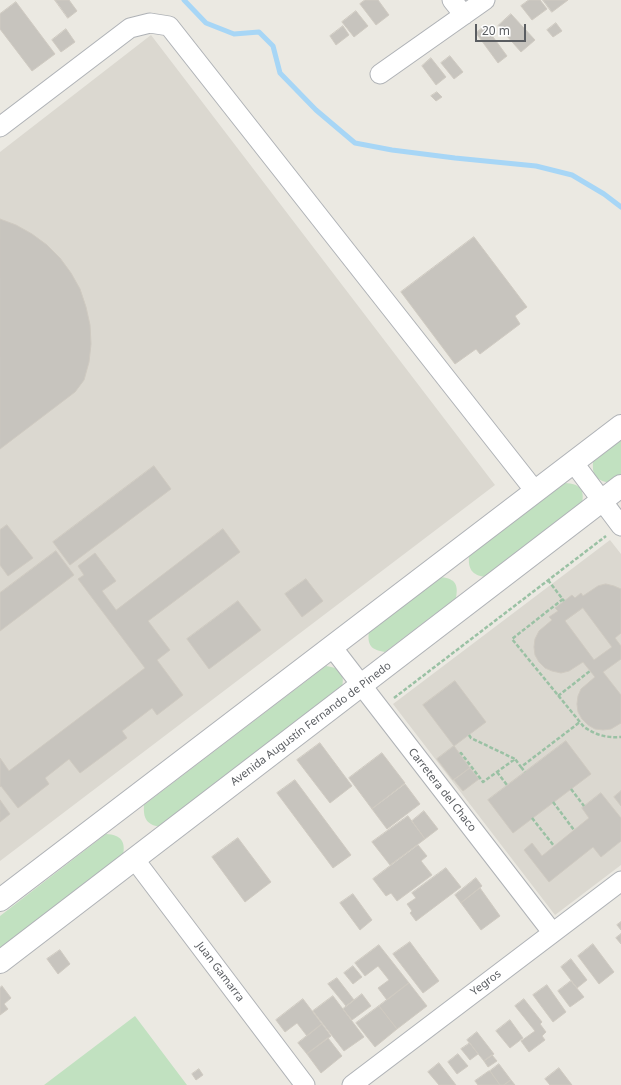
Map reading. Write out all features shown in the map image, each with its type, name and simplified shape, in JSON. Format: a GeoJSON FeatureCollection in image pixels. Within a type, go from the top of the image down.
{"type":"FeatureCollection","features":[{"type":"Feature","properties":{"kind":"street"},"geometry":{"type":"LineString","coordinates":[[452,0],[464,15]]}},
{"type":"Feature","properties":{"kind":"street"},"geometry":{"type":"LineString","coordinates":[[380,74],[485,0]]}},
{"type":"Feature","properties":{"kind":"street"},"geometry":{"type":"LineString","coordinates":[[0,127],[130,28],[150,23],[169,26],[535,491]]}},
{"type":"Feature","properties":{"kind":"street"},"geometry":{"type":"LineString","coordinates":[[0,900],[621,426]]}},
{"type":"Feature","properties":{"kind":"street"},"geometry":{"type":"LineString","coordinates":[[573,462],[602,501],[616,530]]}},
{"type":"Feature","properties":{"kind":"street","name":"Avenida Augustín Fernando de Pinedo"},"geometry":{"type":"LineString","coordinates":[[0,962],[621,486]]}},
{"type":"Feature","properties":{"kind":"street","name":"Carretera del Chaco"},"geometry":{"type":"LineString","coordinates":[[332,647],[552,932]]}},
{"type":"Feature","properties":{"kind":"street","name":"Juan Gamarra"},"geometry":{"type":"LineString","coordinates":[[135,860],[305,1085]]}},
{"type":"Feature","properties":{"kind":"street","name":"Yegros"},"geometry":{"type":"LineString","coordinates":[[352,1085],[621,881]]}},
{"type":"Feature","properties":{"kind":"path"},"geometry":{"type":"LineString","coordinates":[[393,698],[616,530]]}},
{"type":"Feature","properties":{"kind":"path"},"geometry":{"type":"LineString","coordinates":[[548,580],[564,600],[512,639],[584,727],[595,734],[608,737],[621,737]]}},
{"type":"Feature","properties":{"kind":"path"},"geometry":{"type":"LineString","coordinates":[[558,696],[590,671]]}},
{"type":"Feature","properties":{"kind":"path"},"geometry":{"type":"LineString","coordinates":[[521,767],[580,722]]}},
{"type":"Feature","properties":{"kind":"path"},"geometry":{"type":"LineString","coordinates":[[469,735],[470,738],[515,758],[525,772]]}},
{"type":"Feature","properties":{"kind":"path"},"geometry":{"type":"LineString","coordinates":[[460,754],[461,753],[483,782],[515,758]]}},
{"type":"Feature","properties":{"kind":"path"},"geometry":{"type":"LineString","coordinates":[[497,772],[507,785]]}},
{"type":"Feature","properties":{"kind":"path"},"geometry":{"type":"LineString","coordinates":[[571,789],[584,806]]}},
{"type":"Feature","properties":{"kind":"path"},"geometry":{"type":"LineString","coordinates":[[553,802],[574,830]]}},
{"type":"Feature","properties":{"kind":"path"},"geometry":{"type":"LineString","coordinates":[[532,818],[554,846]]}},
{"type":"Feature","properties":{"kind":"shaded area"},"geometry":{"type":"Polygon","coordinates":[[[151,35],[495,485],[0,861],[0,152],[151,35]]]}},
{"type":"Feature","properties":{"kind":"shaded area"},"geometry":{"type":"Polygon","coordinates":[[[610,540],[621,554],[621,865],[555,915],[393,704],[610,540]]]}},
{"type":"Feature","properties":{"kind":"green space"},"geometry":{"type":"Polygon","coordinates":[[[621,440],[621,474],[610,483],[598,479],[593,471],[593,462],[621,440]]]}},
{"type":"Feature","properties":{"kind":"green space"},"geometry":{"type":"Polygon","coordinates":[[[565,483],[578,486],[580,488],[583,495],[582,504],[485,577],[477,575],[472,571],[469,564],[469,556],[565,483]]]}},
{"type":"Feature","properties":{"kind":"green space"},"geometry":{"type":"Polygon","coordinates":[[[439,577],[452,580],[454,582],[457,589],[456,598],[385,652],[373,648],[369,643],[369,631],[439,577]]]}},
{"type":"Feature","properties":{"kind":"green space"},"geometry":{"type":"Polygon","coordinates":[[[326,666],[335,668],[341,672],[343,679],[342,688],[161,827],[149,823],[145,818],[144,805],[326,666]]]}},
{"type":"Feature","properties":{"kind":"green space"},"geometry":{"type":"Polygon","coordinates":[[[106,834],[119,837],[124,846],[123,856],[0,950],[0,916],[106,834]]]}},
{"type":"Feature","properties":{"kind":"green space"},"geometry":{"type":"Polygon","coordinates":[[[135,1016],[187,1085],[44,1085],[135,1016]]]}},
{"type":"Feature","properties":{"kind":"building"},"geometry":{"type":"Polygon","coordinates":[[[55,0],[69,0],[77,11],[68,18],[55,0]]]}},
{"type":"Feature","properties":{"kind":"building"},"geometry":{"type":"Polygon","coordinates":[[[365,0],[378,0],[389,15],[376,25],[360,4],[365,0]]]}},
{"type":"Feature","properties":{"kind":"building"},"geometry":{"type":"Polygon","coordinates":[[[529,0],[540,0],[547,9],[532,20],[521,6],[529,0]]]}},
{"type":"Feature","properties":{"kind":"building"},"geometry":{"type":"Polygon","coordinates":[[[543,0],[568,0],[552,12],[543,0]]]}},
{"type":"Feature","properties":{"kind":"building"},"geometry":{"type":"Polygon","coordinates":[[[16,2],[55,54],[32,71],[0,29],[0,14],[16,2]]]}},
{"type":"Feature","properties":{"kind":"building"},"geometry":{"type":"Polygon","coordinates":[[[356,11],[368,26],[354,37],[342,22],[356,11]]]}},
{"type":"Feature","properties":{"kind":"building"},"geometry":{"type":"Polygon","coordinates":[[[511,14],[535,40],[521,52],[498,26],[511,14]]]}},
{"type":"Feature","properties":{"kind":"building"},"geometry":{"type":"Polygon","coordinates":[[[556,23],[562,31],[553,37],[547,30],[556,23]]]}},
{"type":"Feature","properties":{"kind":"building"},"geometry":{"type":"Polygon","coordinates":[[[343,26],[349,35],[336,45],[330,36],[343,26]]]}},
{"type":"Feature","properties":{"kind":"building"},"geometry":{"type":"Polygon","coordinates":[[[485,26],[507,56],[498,63],[476,33],[485,26]]]}},
{"type":"Feature","properties":{"kind":"building"},"geometry":{"type":"Polygon","coordinates":[[[66,29],[75,42],[61,52],[52,40],[66,29]]]}},
{"type":"Feature","properties":{"kind":"building"},"geometry":{"type":"Polygon","coordinates":[[[450,56],[463,72],[454,79],[441,63],[450,56]]]}},
{"type":"Feature","properties":{"kind":"building"},"geometry":{"type":"Polygon","coordinates":[[[431,58],[446,77],[436,85],[422,66],[431,58]]]}},
{"type":"Feature","properties":{"kind":"building"},"geometry":{"type":"Polygon","coordinates":[[[437,92],[442,97],[436,101],[431,96],[437,92]]]}},
{"type":"Feature","properties":{"kind":"building"},"geometry":{"type":"Polygon","coordinates":[[[0,219],[16,225],[47,245],[60,258],[71,273],[80,289],[86,307],[90,325],[91,344],[89,362],[84,380],[75,392],[0,449],[0,219]]]}},
{"type":"Feature","properties":{"kind":"building"},"geometry":{"type":"Polygon","coordinates":[[[474,237],[527,307],[515,316],[520,324],[480,354],[476,349],[455,364],[401,292],[474,237]]]}},
{"type":"Feature","properties":{"kind":"building"},"geometry":{"type":"Polygon","coordinates":[[[154,466],[171,489],[70,565],[53,542],[154,466]]]}},
{"type":"Feature","properties":{"kind":"building"},"geometry":{"type":"Polygon","coordinates":[[[7,525],[33,558],[8,576],[0,565],[0,530],[7,525]]]}},
{"type":"Feature","properties":{"kind":"building"},"geometry":{"type":"Polygon","coordinates":[[[223,529],[240,552],[148,621],[170,650],[157,660],[183,695],[157,715],[152,708],[122,731],[127,738],[80,773],[69,759],[45,778],[49,784],[18,808],[1,786],[0,787],[0,758],[9,771],[145,668],[78,579],[84,575],[78,566],[95,553],[116,581],[102,591],[116,610],[223,529]]]}},
{"type":"Feature","properties":{"kind":"building"},"geometry":{"type":"Polygon","coordinates":[[[56,551],[74,575],[0,631],[0,593],[56,551]]]}},
{"type":"Feature","properties":{"kind":"building"},"geometry":{"type":"Polygon","coordinates":[[[306,579],[323,601],[302,617],[285,594],[306,579]]]}},
{"type":"Feature","properties":{"kind":"building"},"geometry":{"type":"Polygon","coordinates":[[[606,584],[621,589],[621,633],[615,638],[621,646],[621,659],[603,672],[621,695],[621,723],[611,729],[603,730],[595,729],[588,725],[578,712],[578,696],[581,689],[595,677],[583,662],[569,671],[561,673],[552,671],[545,668],[539,662],[535,655],[534,647],[535,639],[539,631],[552,620],[549,617],[558,611],[555,608],[572,595],[575,598],[581,593],[583,596],[598,586],[606,584]],[[583,608],[565,621],[594,660],[612,647],[583,608]]]}},
{"type":"Feature","properties":{"kind":"building"},"geometry":{"type":"Polygon","coordinates":[[[238,601],[261,630],[209,669],[187,639],[238,601]]]}},
{"type":"Feature","properties":{"kind":"building"},"geometry":{"type":"Polygon","coordinates":[[[455,681],[486,722],[454,746],[423,705],[455,681]]]}},
{"type":"Feature","properties":{"kind":"building"},"geometry":{"type":"Polygon","coordinates":[[[566,741],[591,774],[513,833],[488,800],[566,741]]]}},
{"type":"Feature","properties":{"kind":"building"},"geometry":{"type":"Polygon","coordinates":[[[320,743],[352,786],[330,803],[297,760],[320,743]]]}},
{"type":"Feature","properties":{"kind":"building"},"geometry":{"type":"Polygon","coordinates":[[[454,746],[470,768],[453,780],[437,759],[454,746]]]}},
{"type":"Feature","properties":{"kind":"building"},"geometry":{"type":"Polygon","coordinates":[[[382,753],[405,783],[372,809],[349,778],[382,753]]]}},
{"type":"Feature","properties":{"kind":"building"},"geometry":{"type":"Polygon","coordinates":[[[470,768],[479,779],[463,791],[454,780],[470,768]]]}},
{"type":"Feature","properties":{"kind":"building"},"geometry":{"type":"Polygon","coordinates":[[[295,780],[351,855],[333,868],[277,793],[295,780]]]}},
{"type":"Feature","properties":{"kind":"building"},"geometry":{"type":"Polygon","coordinates":[[[405,784],[420,804],[387,829],[372,809],[405,784]]]}},
{"type":"Feature","properties":{"kind":"building"},"geometry":{"type":"Polygon","coordinates":[[[621,791],[621,806],[614,797],[621,791]]]}},
{"type":"Feature","properties":{"kind":"building"},"geometry":{"type":"Polygon","coordinates":[[[601,793],[621,818],[621,841],[601,857],[593,847],[549,882],[524,850],[532,843],[542,856],[589,818],[582,808],[601,793]]]}},
{"type":"Feature","properties":{"kind":"building"},"geometry":{"type":"Polygon","coordinates":[[[0,800],[10,814],[0,822],[0,800]]]}},
{"type":"Feature","properties":{"kind":"building"},"geometry":{"type":"Polygon","coordinates":[[[424,811],[438,829],[425,839],[412,821],[424,811]]]}},
{"type":"Feature","properties":{"kind":"building"},"geometry":{"type":"Polygon","coordinates":[[[408,816],[425,839],[390,865],[372,842],[408,816]]]}},
{"type":"Feature","properties":{"kind":"building"},"geometry":{"type":"Polygon","coordinates":[[[238,838],[271,882],[245,902],[212,857],[238,838]]]}},
{"type":"Feature","properties":{"kind":"building"},"geometry":{"type":"Polygon","coordinates":[[[418,845],[427,856],[421,861],[432,875],[397,901],[391,893],[386,896],[373,879],[418,845]]]}},
{"type":"Feature","properties":{"kind":"building"},"geometry":{"type":"Polygon","coordinates":[[[446,868],[461,887],[416,921],[410,913],[412,911],[407,904],[416,898],[412,893],[446,868]]]}},
{"type":"Feature","properties":{"kind":"building"},"geometry":{"type":"Polygon","coordinates":[[[476,878],[482,886],[461,903],[455,895],[476,878]]]}},
{"type":"Feature","properties":{"kind":"building"},"geometry":{"type":"Polygon","coordinates":[[[480,888],[500,916],[481,930],[461,903],[480,888]]]}},
{"type":"Feature","properties":{"kind":"building"},"geometry":{"type":"Polygon","coordinates":[[[353,894],[372,920],[360,930],[340,903],[353,894]]]}},
{"type":"Feature","properties":{"kind":"building"},"geometry":{"type":"Polygon","coordinates":[[[621,922],[621,930],[617,925],[621,922]]]}},
{"type":"Feature","properties":{"kind":"building"},"geometry":{"type":"Polygon","coordinates":[[[621,934],[621,944],[616,938],[621,934]]]}},
{"type":"Feature","properties":{"kind":"building"},"geometry":{"type":"Polygon","coordinates":[[[410,942],[439,981],[423,993],[393,954],[410,942]]]}},
{"type":"Feature","properties":{"kind":"building"},"geometry":{"type":"Polygon","coordinates":[[[593,944],[614,972],[599,984],[578,956],[593,944]]]}},
{"type":"Feature","properties":{"kind":"building"},"geometry":{"type":"Polygon","coordinates":[[[379,945],[409,983],[387,1000],[378,988],[389,980],[378,966],[365,976],[355,963],[379,945]]]}},
{"type":"Feature","properties":{"kind":"building"},"geometry":{"type":"Polygon","coordinates":[[[60,950],[70,964],[58,974],[47,959],[60,950]]]}},
{"type":"Feature","properties":{"kind":"building"},"geometry":{"type":"Polygon","coordinates":[[[571,959],[587,980],[577,988],[561,967],[571,959]]]}},
{"type":"Feature","properties":{"kind":"building"},"geometry":{"type":"Polygon","coordinates":[[[353,966],[362,977],[353,984],[344,973],[353,966]]]}},
{"type":"Feature","properties":{"kind":"building"},"geometry":{"type":"Polygon","coordinates":[[[337,978],[354,1000],[346,1006],[328,984],[337,978]]]}},
{"type":"Feature","properties":{"kind":"building"},"geometry":{"type":"Polygon","coordinates":[[[571,981],[584,997],[570,1007],[558,991],[571,981]]]}},
{"type":"Feature","properties":{"kind":"building"},"geometry":{"type":"Polygon","coordinates":[[[409,983],[427,1006],[397,1029],[379,1006],[409,983]]]}},
{"type":"Feature","properties":{"kind":"building"},"geometry":{"type":"Polygon","coordinates":[[[547,985],[566,1012],[553,1022],[533,995],[547,985]]]}},
{"type":"Feature","properties":{"kind":"building"},"geometry":{"type":"Polygon","coordinates":[[[2,986],[11,998],[4,1004],[8,1009],[0,1015],[0,988],[2,986]]]}},
{"type":"Feature","properties":{"kind":"building"},"geometry":{"type":"Polygon","coordinates":[[[362,994],[371,1006],[352,1020],[343,1009],[362,994]]]}},
{"type":"Feature","properties":{"kind":"building"},"geometry":{"type":"Polygon","coordinates":[[[333,996],[364,1037],[344,1051],[313,1011],[333,996]]]}},
{"type":"Feature","properties":{"kind":"building"},"geometry":{"type":"Polygon","coordinates":[[[303,999],[322,1024],[307,1036],[297,1023],[285,1032],[276,1020],[303,999]]]}},
{"type":"Feature","properties":{"kind":"building"},"geometry":{"type":"Polygon","coordinates":[[[524,999],[542,1022],[540,1024],[546,1032],[542,1036],[545,1040],[529,1052],[521,1041],[535,1031],[515,1006],[524,999]]]}},
{"type":"Feature","properties":{"kind":"building"},"geometry":{"type":"Polygon","coordinates":[[[379,1006],[397,1029],[375,1047],[356,1023],[379,1006]]]}},
{"type":"Feature","properties":{"kind":"building"},"geometry":{"type":"Polygon","coordinates":[[[510,1020],[523,1038],[510,1048],[496,1031],[510,1020]]]}},
{"type":"Feature","properties":{"kind":"building"},"geometry":{"type":"Polygon","coordinates":[[[322,1024],[331,1036],[307,1054],[298,1043],[322,1024]]]}},
{"type":"Feature","properties":{"kind":"building"},"geometry":{"type":"Polygon","coordinates":[[[477,1032],[494,1054],[484,1061],[467,1040],[477,1032]]]}},
{"type":"Feature","properties":{"kind":"building"},"geometry":{"type":"Polygon","coordinates":[[[328,1038],[342,1056],[321,1073],[307,1054],[328,1038]]]}},
{"type":"Feature","properties":{"kind":"building"},"geometry":{"type":"Polygon","coordinates":[[[470,1043],[478,1054],[470,1060],[461,1049],[470,1043]]]}},
{"type":"Feature","properties":{"kind":"building"},"geometry":{"type":"Polygon","coordinates":[[[458,1054],[468,1066],[457,1074],[448,1062],[458,1054]]]}},
{"type":"Feature","properties":{"kind":"building"},"geometry":{"type":"Polygon","coordinates":[[[492,1055],[497,1061],[488,1067],[484,1061],[492,1055]]]}},
{"type":"Feature","properties":{"kind":"building"},"geometry":{"type":"Polygon","coordinates":[[[439,1063],[456,1085],[439,1085],[428,1072],[439,1063]]]}},
{"type":"Feature","properties":{"kind":"building"},"geometry":{"type":"Polygon","coordinates":[[[499,1064],[511,1080],[504,1085],[500,1085],[490,1071],[499,1064]]]}},
{"type":"Feature","properties":{"kind":"building"},"geometry":{"type":"Polygon","coordinates":[[[559,1068],[572,1085],[550,1085],[545,1079],[559,1068]]]}},
{"type":"Feature","properties":{"kind":"building"},"geometry":{"type":"Polygon","coordinates":[[[199,1069],[203,1075],[196,1080],[192,1074],[199,1069]]]}},
{"type":"Feature","properties":{"kind":"building"},"geometry":{"type":"Polygon","coordinates":[[[489,1071],[500,1085],[478,1085],[475,1081],[489,1071]]]}},
{"type":"Feature","properties":{"kind":"building"},"geometry":{"type":"Polygon","coordinates":[[[511,1080],[515,1085],[504,1085],[511,1080]]]}},
{"type":"Feature","properties":{"kind":"waterway"},"geometry":{"type":"LineString","coordinates":[[184,0],[206,23],[234,34],[259,32],[273,46],[280,73],[316,110],[355,143],[392,150],[536,166],[572,175],[604,194],[621,207]]}}]}
